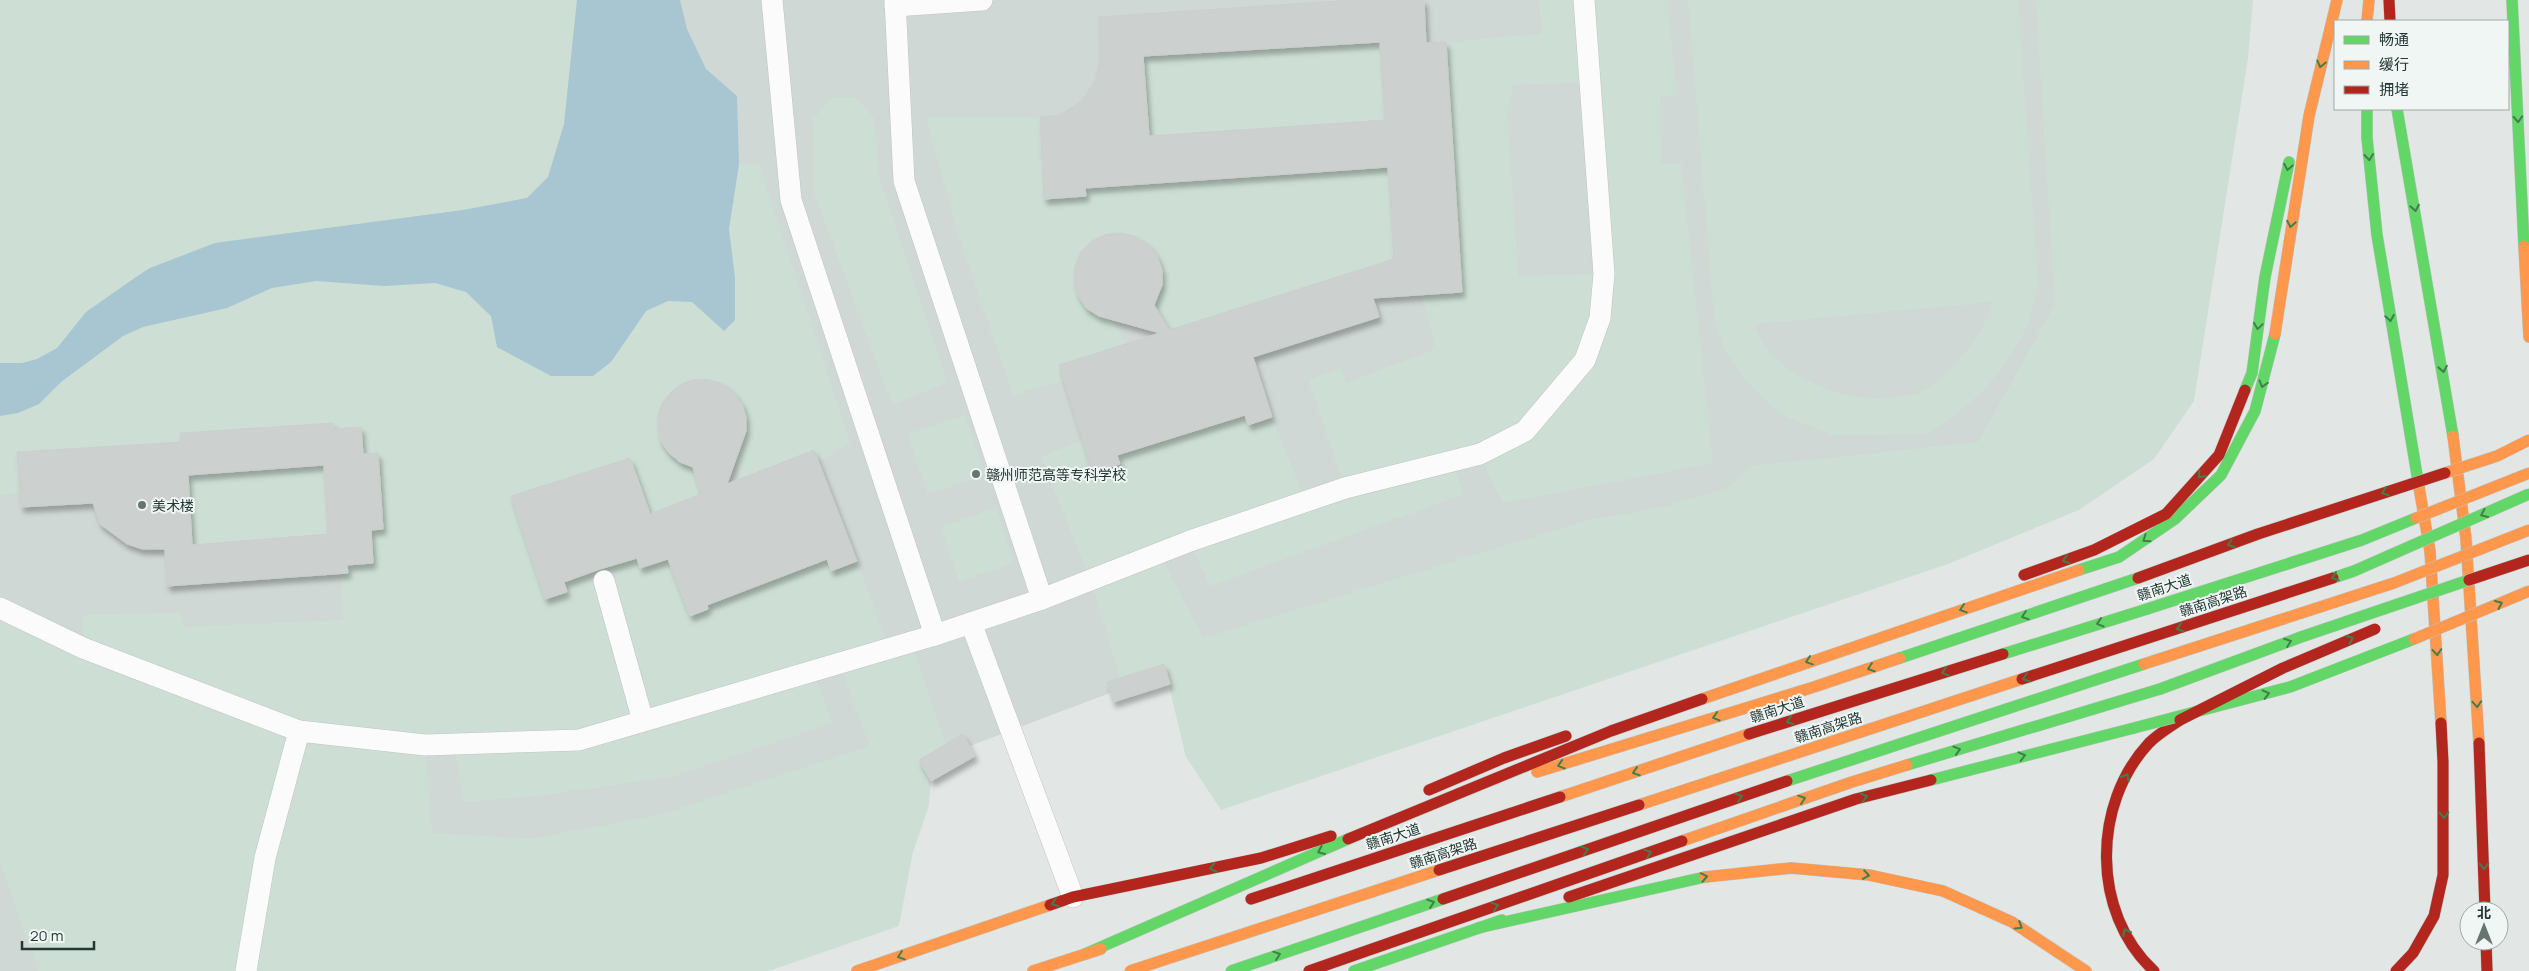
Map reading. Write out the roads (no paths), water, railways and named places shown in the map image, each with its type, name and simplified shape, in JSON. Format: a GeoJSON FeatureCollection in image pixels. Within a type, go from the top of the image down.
{"type":"FeatureCollection","features":[{"type":"Feature","properties":{"kind":"main road"},"geometry":{"type":"LineString","coordinates":[[2010,580],[2094,550],[2166,514],[2219,455],[2252,373],[2265,277],[2306,78],[2326,0]]}},
{"type":"Feature","properties":{"kind":"main road"},"geometry":{"type":"LineString","coordinates":[[1085,954],[1417,809],[1612,731],[1790,667],[2119,557],[2175,519],[2221,475],[2255,410],[2272,350],[2309,116],[2337,0]]}},
{"type":"Feature","properties":{"kind":"main road"},"geometry":{"type":"LineString","coordinates":[[2367,20],[2369,0]]}},
{"type":"Feature","properties":{"kind":"main road"},"geometry":{"type":"LineString","coordinates":[[2389,0],[2390,20]]}},
{"type":"Feature","properties":{"kind":"main road"},"geometry":{"type":"LineString","coordinates":[[2512,0],[2529,337]]}},
{"type":"Feature","properties":{"kind":"main road"},"geometry":{"type":"LineString","coordinates":[[2367,110],[2367,138],[2377,235],[2430,551],[2443,762],[2443,875],[2434,916],[2413,953],[2396,971]]}},
{"type":"Feature","properties":{"kind":"main road"},"geometry":{"type":"LineString","coordinates":[[2397,110],[2449,405],[2466,538],[2480,751],[2485,901]]}},
{"type":"Feature","properties":{"kind":"main road"},"geometry":{"type":"LineString","coordinates":[[857,971],[1073,897],[1261,858],[1814,687],[2138,578],[2267,531],[2498,456],[2529,440]]}},
{"type":"Feature","properties":{"kind":"main road","name":"赣南大道"},"geometry":{"type":"LineString","coordinates":[[1235,904],[1826,709],[2362,540],[2529,473]]}},
{"type":"Feature","properties":{"kind":"main road","name":"赣南高架路"},"geometry":{"type":"LineString","coordinates":[[1130,971],[2354,571],[2529,494]]}},
{"type":"Feature","properties":{"kind":"main road"},"geometry":{"type":"LineString","coordinates":[[1231,971],[1816,771],[2394,583],[2529,530]]}},
{"type":"Feature","properties":{"kind":"main road"},"geometry":{"type":"LineString","coordinates":[[2420,609],[2529,561]]}},
{"type":"Feature","properties":{"kind":"main road"},"geometry":{"type":"LineString","coordinates":[[1309,971],[1852,782],[2160,689],[2301,637],[2529,561]]}},
{"type":"Feature","properties":{"kind":"main road"},"geometry":{"type":"LineString","coordinates":[[1354,971],[1856,799],[2290,687],[2453,624],[2529,591]]}},
{"type":"Feature","properties":{"kind":"main road"},"geometry":{"type":"LineString","coordinates":[[1415,797],[1504,758],[1897,619]]}},
{"type":"Feature","properties":{"kind":"main road"},"geometry":{"type":"LineString","coordinates":[[2154,971],[2127,936],[2114,904],[2104,854],[2109,814],[2126,775],[2150,742],[2180,720],[2283,668],[2384,625]]}},
{"type":"Feature","properties":{"kind":"main road"},"geometry":{"type":"LineString","coordinates":[[1308,843],[1344,828]]}},
{"type":"Feature","properties":{"kind":"main road"},"geometry":{"type":"LineString","coordinates":[[1366,951],[1479,928],[1708,876],[1791,868],[1869,875],[1943,891],[2012,922],[2086,971]]}},
{"type":"Feature","properties":{"kind":"main road"},"geometry":{"type":"LineString","coordinates":[[1033,971],[1207,914]]}},
{"type":"Feature","properties":{"kind":"main road"},"geometry":{"type":"LineString","coordinates":[[2486,951],[2487,971]]}},
{"type":"Feature","properties":{"kind":"street"},"geometry":{"type":"LineString","coordinates":[[772,0],[791,200],[935,635]]}},
{"type":"Feature","properties":{"kind":"street"},"geometry":{"type":"LineString","coordinates":[[982,0],[895,3],[904,181],[1042,599]]}},
{"type":"Feature","properties":{"kind":"street"},"geometry":{"type":"LineString","coordinates":[[0,608],[83,648],[298,731],[360,739],[454,745],[579,740],[935,635],[1042,599],[1190,540],[1345,488],[1480,454],[1526,432],[1584,360],[1600,318],[1604,274],[1584,0]]}},
{"type":"Feature","properties":{"kind":"street"},"geometry":{"type":"LineString","coordinates":[[604,581],[643,721]]}},
{"type":"Feature","properties":{"kind":"street"},"geometry":{"type":"LineString","coordinates":[[971,623],[1073,897]]}},
{"type":"Feature","properties":{"kind":"street"},"geometry":{"type":"LineString","coordinates":[[246,971],[265,858],[298,731]]}},
{"type":"Feature","properties":{"kind":"water"},"geometry":{"type":"Polygon","coordinates":[[[577,0],[680,0],[687,29],[706,69],[737,96],[739,164],[729,229],[735,278],[735,320],[724,331],[692,302],[668,301],[646,311],[611,362],[593,376],[551,376],[497,347],[491,316],[466,292],[435,283],[384,286],[316,281],[272,288],[227,308],[143,327],[123,336],[61,382],[39,404],[18,413],[0,416],[0,363],[22,363],[37,359],[57,348],[86,312],[150,268],[215,243],[463,210],[527,198],[548,177],[564,124],[577,0]]]}},
{"type":"Feature","properties":{"kind":"place","name":"赣州师范高等专科学校"},"geometry":{"type":"Point","coordinates":[976,474]}},
{"type":"Feature","properties":{"kind":"place","name":"美术楼"},"geometry":{"type":"Point","coordinates":[142,505]}}]}
